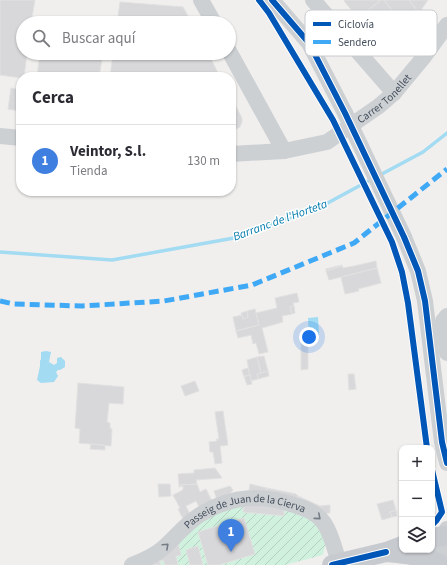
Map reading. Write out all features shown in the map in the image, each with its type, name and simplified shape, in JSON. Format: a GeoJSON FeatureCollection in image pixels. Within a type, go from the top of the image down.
{"type":"FeatureCollection","features":[{"type":"Feature","properties":{"kind":"main road"},"geometry":{"type":"LineString","coordinates":[[336,564],[394,549],[431,559],[442,565]]}},
{"type":"Feature","properties":{"kind":"street"},"geometry":{"type":"LineString","coordinates":[[201,0],[210,16]]}},
{"type":"Feature","properties":{"kind":"street"},"geometry":{"type":"LineString","coordinates":[[272,0],[305,39]]}},
{"type":"Feature","properties":{"kind":"street"},"geometry":{"type":"LineString","coordinates":[[313,0],[322,10]]}},
{"type":"Feature","properties":{"kind":"street","name":"Carrer Tonellet"},"geometry":{"type":"LineString","coordinates":[[437,39],[447,25]]}},
{"type":"Feature","properties":{"kind":"street"},"geometry":{"type":"LineString","coordinates":[[315,56],[345,113],[404,237],[418,271],[425,301],[442,442],[447,463]]}},
{"type":"Feature","properties":{"kind":"street"},"geometry":{"type":"LineString","coordinates":[[362,56],[394,93]]}},
{"type":"Feature","properties":{"kind":"street","name":"Carrer Tonellet"},"geometry":{"type":"LineString","coordinates":[[236,154],[284,151],[328,142],[379,106],[394,93],[424,56]]}},
{"type":"Feature","properties":{"kind":"street"},"geometry":{"type":"LineString","coordinates":[[234,60],[284,151]]}},
{"type":"Feature","properties":{"kind":"street"},"geometry":{"type":"LineString","coordinates":[[0,136],[16,138]]}},
{"type":"Feature","properties":{"kind":"street"},"geometry":{"type":"LineString","coordinates":[[445,319],[447,353]]}},
{"type":"Feature","properties":{"kind":"street","name":"Passeig de Juan de la Cierva"},"geometry":{"type":"LineString","coordinates":[[132,565],[161,550],[202,513],[216,506],[240,499],[255,497],[280,500],[309,510],[324,523],[332,538],[336,564]]}},
{"type":"Feature","properties":{"kind":"street"},"geometry":{"type":"LineString","coordinates":[[441,534],[440,557],[442,565]]}},
{"type":"Feature","properties":{"kind":"green space"},"geometry":{"type":"Polygon","coordinates":[[[241,503],[296,511],[318,526],[326,542],[323,555],[285,565],[141,565],[211,515],[241,503]]]}},
{"type":"Feature","properties":{"kind":"water"},"geometry":{"type":"Polygon","coordinates":[[[318,317],[319,335],[309,336],[308,318],[318,317]]]}},
{"type":"Feature","properties":{"kind":"water"},"geometry":{"type":"Polygon","coordinates":[[[41,352],[51,352],[49,362],[54,365],[57,363],[57,358],[61,357],[65,361],[65,367],[56,372],[58,376],[54,382],[41,383],[37,380],[41,352]]]}},
{"type":"Feature","properties":{"kind":"building"},"geometry":{"type":"Polygon","coordinates":[[[0,0],[35,0],[32,16],[16,16],[16,60],[26,60],[25,72],[16,72],[16,77],[0,75],[0,0]]]}},
{"type":"Feature","properties":{"kind":"building"},"geometry":{"type":"Polygon","coordinates":[[[381,0],[368,10],[351,10],[344,1],[381,0]]]}},
{"type":"Feature","properties":{"kind":"building"},"geometry":{"type":"Polygon","coordinates":[[[381,0],[384,0],[392,10],[368,10],[381,0]]]}},
{"type":"Feature","properties":{"kind":"building"},"geometry":{"type":"Polygon","coordinates":[[[384,0],[409,0],[417,10],[392,10],[384,0]]]}},
{"type":"Feature","properties":{"kind":"building"},"geometry":{"type":"Polygon","coordinates":[[[409,0],[428,0],[421,10],[417,10],[409,0]]]}},
{"type":"Feature","properties":{"kind":"building"},"geometry":{"type":"Polygon","coordinates":[[[120,2],[183,7],[188,16],[118,16],[120,2]]]}},
{"type":"Feature","properties":{"kind":"building"},"geometry":{"type":"Polygon","coordinates":[[[39,60],[102,60],[100,72],[38,72],[39,60]]]}},
{"type":"Feature","properties":{"kind":"building"},"geometry":{"type":"Polygon","coordinates":[[[112,60],[212,60],[218,72],[111,72],[112,60]]]}},
{"type":"Feature","properties":{"kind":"building"},"geometry":{"type":"Polygon","coordinates":[[[11,88],[16,89],[16,110],[8,109],[11,88]]]}},
{"type":"Feature","properties":{"kind":"building"},"geometry":{"type":"Polygon","coordinates":[[[236,107],[242,118],[240,127],[236,129],[236,107]]]}},
{"type":"Feature","properties":{"kind":"building"},"geometry":{"type":"Polygon","coordinates":[[[376,261],[377,268],[329,280],[326,271],[342,266],[343,268],[376,261]]]}},
{"type":"Feature","properties":{"kind":"building"},"geometry":{"type":"Polygon","coordinates":[[[342,266],[326,271],[326,269],[342,266]]]}},
{"type":"Feature","properties":{"kind":"building"},"geometry":{"type":"Polygon","coordinates":[[[377,268],[381,283],[358,289],[359,291],[345,294],[341,277],[377,268]]]}},
{"type":"Feature","properties":{"kind":"building"},"geometry":{"type":"Polygon","coordinates":[[[297,293],[299,302],[293,303],[294,306],[290,307],[292,314],[282,316],[283,322],[262,328],[268,352],[259,354],[256,343],[253,344],[251,335],[238,338],[236,331],[259,325],[256,313],[277,308],[275,298],[297,293]]]}},
{"type":"Feature","properties":{"kind":"building"},"geometry":{"type":"Polygon","coordinates":[[[294,306],[295,313],[292,314],[290,307],[294,306]]]}},
{"type":"Feature","properties":{"kind":"building"},"geometry":{"type":"Polygon","coordinates":[[[255,309],[259,325],[236,331],[233,317],[242,315],[243,319],[248,317],[247,311],[255,309]]]}},
{"type":"Feature","properties":{"kind":"building"},"geometry":{"type":"Polygon","coordinates":[[[247,311],[248,317],[243,319],[241,313],[247,311]]]}},
{"type":"Feature","properties":{"kind":"building"},"geometry":{"type":"Polygon","coordinates":[[[301,343],[308,343],[308,369],[301,370],[301,343]]]}},
{"type":"Feature","properties":{"kind":"building"},"geometry":{"type":"Polygon","coordinates":[[[264,356],[268,371],[261,373],[257,357],[264,356]]]}},
{"type":"Feature","properties":{"kind":"building"},"geometry":{"type":"Polygon","coordinates":[[[257,357],[261,373],[257,374],[258,379],[251,381],[247,360],[257,357]]]}},
{"type":"Feature","properties":{"kind":"building"},"geometry":{"type":"Polygon","coordinates":[[[248,368],[250,375],[244,377],[242,370],[248,368]]]}},
{"type":"Feature","properties":{"kind":"building"},"geometry":{"type":"Polygon","coordinates":[[[268,371],[269,376],[258,379],[257,374],[268,371]]]}},
{"type":"Feature","properties":{"kind":"building"},"geometry":{"type":"Polygon","coordinates":[[[348,374],[354,374],[356,389],[349,390],[348,374]]]}},
{"type":"Feature","properties":{"kind":"building"},"geometry":{"type":"Polygon","coordinates":[[[250,375],[252,384],[247,385],[244,376],[250,375]]]}},
{"type":"Feature","properties":{"kind":"building"},"geometry":{"type":"Polygon","coordinates":[[[195,381],[199,391],[185,396],[181,386],[195,381]]]}},
{"type":"Feature","properties":{"kind":"building"},"geometry":{"type":"Polygon","coordinates":[[[78,383],[124,387],[123,404],[109,403],[107,422],[110,423],[110,428],[112,429],[111,446],[79,443],[80,429],[75,428],[78,383]]]}},
{"type":"Feature","properties":{"kind":"building"},"geometry":{"type":"Polygon","coordinates":[[[223,411],[228,445],[220,446],[222,463],[215,464],[213,452],[210,452],[209,442],[217,441],[216,439],[219,439],[215,412],[223,411]]]}},
{"type":"Feature","properties":{"kind":"building"},"geometry":{"type":"Polygon","coordinates":[[[91,444],[105,445],[105,450],[90,449],[91,444]]]}},
{"type":"Feature","properties":{"kind":"building"},"geometry":{"type":"Polygon","coordinates":[[[215,468],[222,478],[196,480],[197,484],[179,485],[178,474],[194,473],[194,470],[215,468]]]}},
{"type":"Feature","properties":{"kind":"building"},"geometry":{"type":"Polygon","coordinates":[[[158,484],[170,484],[171,496],[159,497],[158,484]]]}},
{"type":"Feature","properties":{"kind":"building"},"geometry":{"type":"Polygon","coordinates":[[[197,484],[200,492],[206,489],[212,501],[199,507],[196,501],[186,506],[190,514],[184,521],[178,509],[180,508],[173,495],[183,490],[183,486],[179,487],[179,485],[197,484]]]}},
{"type":"Feature","properties":{"kind":"building"},"geometry":{"type":"Polygon","coordinates":[[[250,484],[267,488],[266,494],[249,490],[250,484]]]}},
{"type":"Feature","properties":{"kind":"building"},"geometry":{"type":"Polygon","coordinates":[[[230,486],[233,490],[228,496],[217,500],[214,491],[230,486]]]}},
{"type":"Feature","properties":{"kind":"building"},"geometry":{"type":"Polygon","coordinates":[[[267,488],[296,494],[298,496],[297,503],[266,494],[267,488]]]}},
{"type":"Feature","properties":{"kind":"building"},"geometry":{"type":"Polygon","coordinates":[[[298,496],[320,506],[330,505],[330,513],[321,514],[297,503],[298,496]]]}},
{"type":"Feature","properties":{"kind":"building"},"geometry":{"type":"Polygon","coordinates":[[[393,500],[396,510],[390,512],[392,517],[382,520],[377,504],[393,500]]]}},
{"type":"Feature","properties":{"kind":"building"},"geometry":{"type":"Polygon","coordinates":[[[244,503],[284,508],[284,516],[243,512],[244,503]]]}},
{"type":"Feature","properties":{"kind":"building"},"geometry":{"type":"Polygon","coordinates":[[[396,510],[397,516],[392,517],[390,512],[396,510]]]}},
{"type":"Feature","properties":{"kind":"building"},"geometry":{"type":"Polygon","coordinates":[[[244,518],[255,554],[219,565],[208,565],[198,532],[244,518]]]}},
{"type":"Feature","properties":{"kind":"building"},"geometry":{"type":"Polygon","coordinates":[[[178,543],[181,555],[176,556],[178,565],[165,565],[163,560],[160,561],[159,558],[178,543]]]}},
{"type":"Feature","properties":{"kind":"building"},"geometry":{"type":"Polygon","coordinates":[[[198,546],[203,565],[190,565],[186,550],[198,546]]]}},
{"type":"Feature","properties":{"kind":"building"},"geometry":{"type":"Polygon","coordinates":[[[159,558],[161,565],[141,565],[159,558]]]}},
{"type":"Feature","properties":{"kind":"waterway","name":"Barranc de l'Horteta"},"geometry":{"type":"LineString","coordinates":[[380,175],[423,152],[447,133]]}},
{"type":"Feature","properties":{"kind":"waterway","name":"Barranc de l'Horteta"},"geometry":{"type":"LineString","coordinates":[[0,252],[112,260],[234,238],[324,205],[372,179]]}},
{"type":"Feature","properties":{"kind":"marked path"},"geometry":{"type":"LineString","coordinates":[[0,301],[14,304],[82,306],[164,301],[252,285],[354,243],[447,169]]}},
{"type":"Feature","properties":{"kind":"cycle path"},"geometry":{"type":"LineString","coordinates":[[259,0],[269,13],[333,120],[392,242],[402,272],[408,303],[427,445]]}},
{"type":"Feature","properties":{"kind":"cycle path"},"geometry":{"type":"LineString","coordinates":[[272,0],[305,38]]}},
{"type":"Feature","properties":{"kind":"cycle path"},"geometry":{"type":"LineString","coordinates":[[316,56],[345,113],[404,237],[418,271],[425,301],[442,442],[447,463]]}},
{"type":"Feature","properties":{"kind":"cycle path"},"geometry":{"type":"LineString","coordinates":[[435,481],[442,512],[435,522]]}},
{"type":"Feature","properties":{"kind":"cycle path"},"geometry":{"type":"LineString","coordinates":[[332,565],[386,552]]}},
{"type":"Feature","properties":{"kind":"place","name":"Veintor, S.l."},"geometry":{"type":"Point","coordinates":[231,552]}}]}
